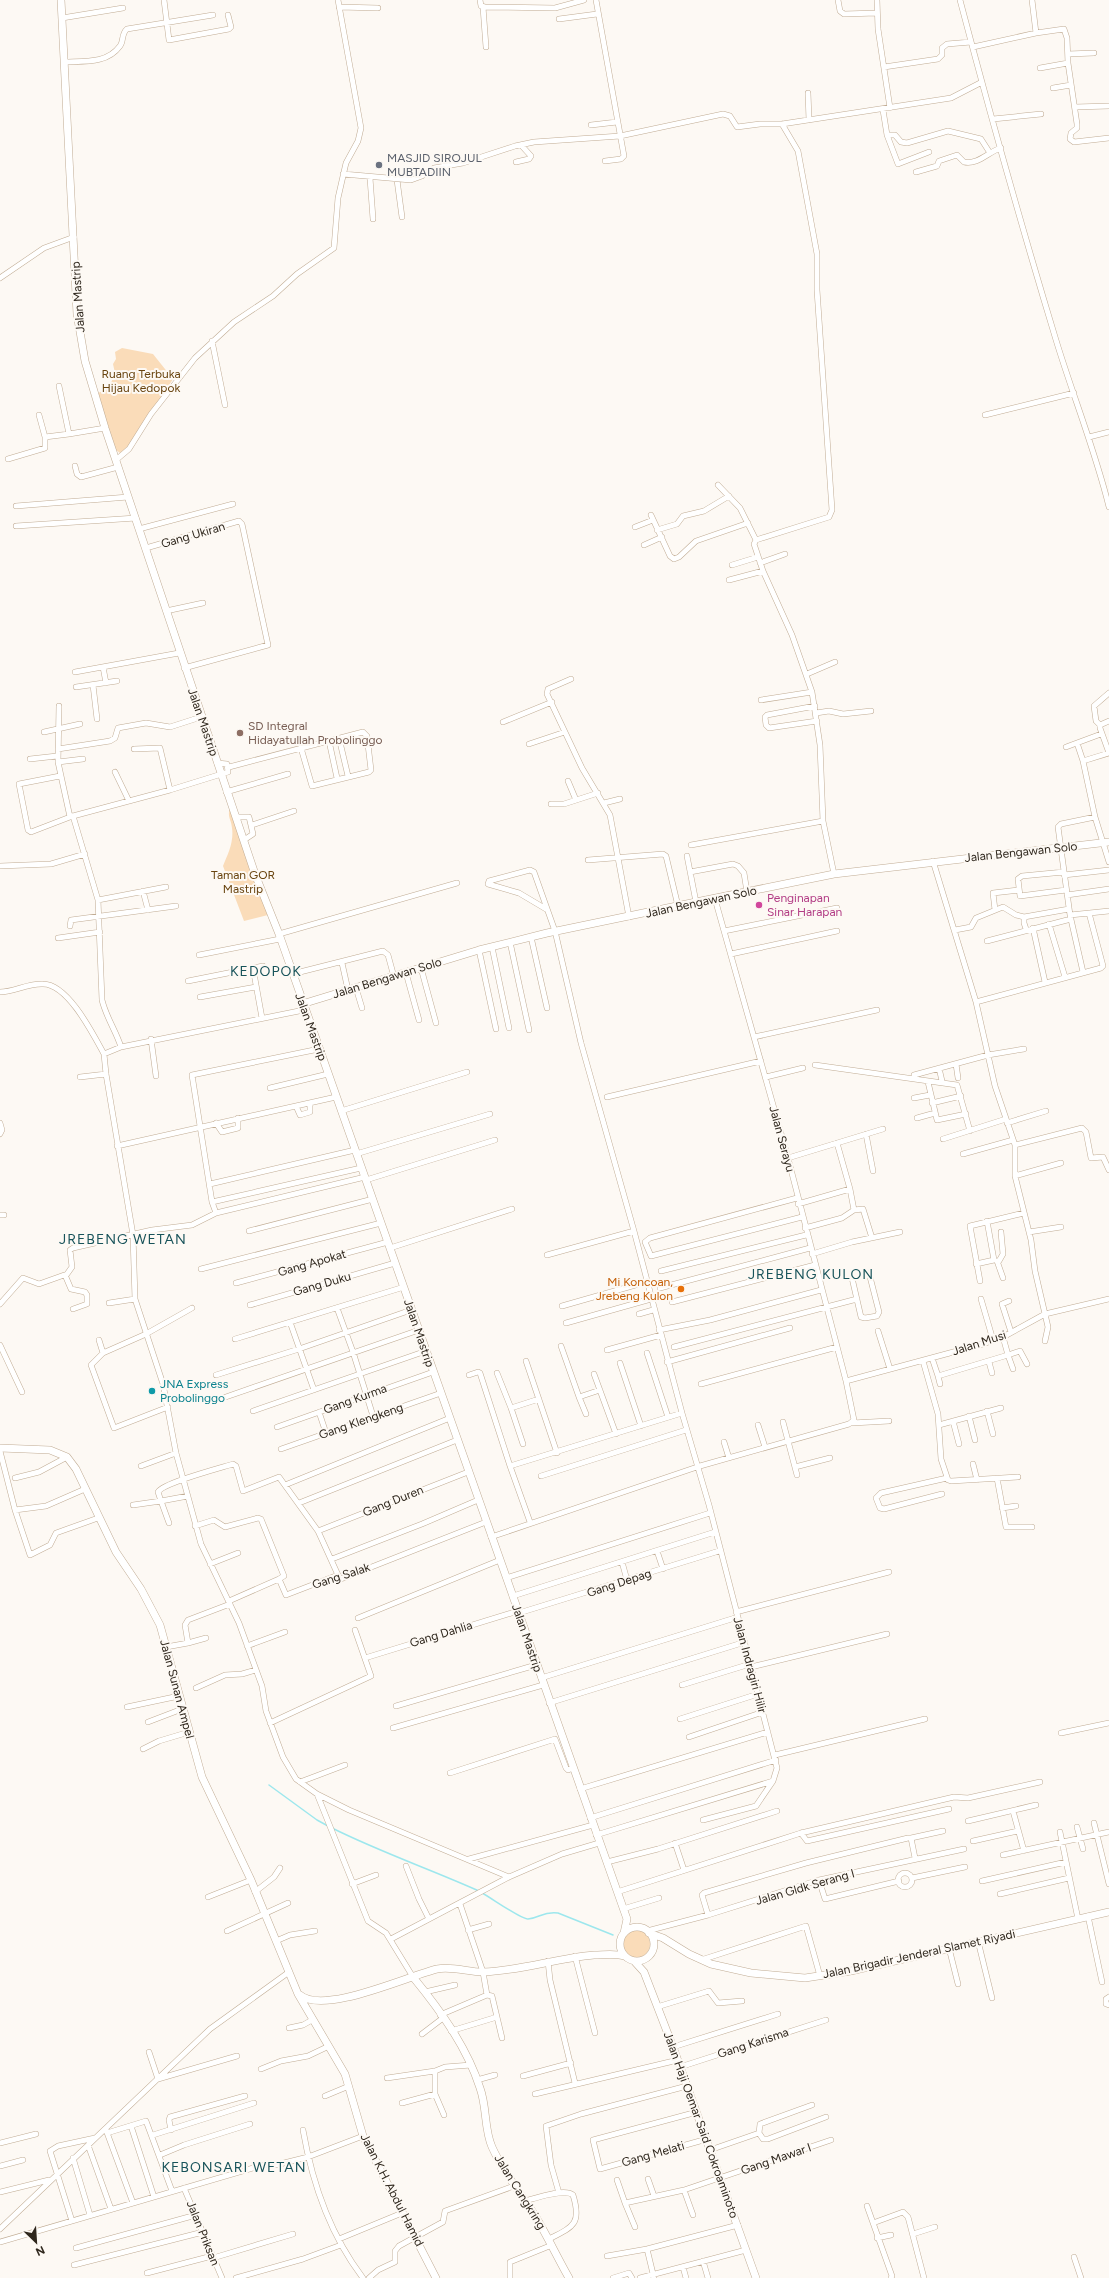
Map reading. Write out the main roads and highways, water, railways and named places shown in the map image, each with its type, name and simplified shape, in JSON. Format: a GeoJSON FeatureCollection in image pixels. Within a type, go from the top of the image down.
{"type":"FeatureCollection","features":[{"type":"Feature","properties":{"kind":"main road","name":"Jalan Mastrip"},"geometry":{"type":"LineString","coordinates":[[61,0],[77,314],[85,361],[105,428],[226,792],[280,936],[303,1008],[362,1168],[440,1393],[513,1596],[542,1681],[559,1739],[573,1768],[591,1822],[624,1909],[627,1919],[624,1933]]}},
{"type":"Feature","properties":{"kind":"main road","name":"Jalan Bengawan Solo"},"geometry":{"type":"LineString","coordinates":[[303,1008],[352,989],[479,950],[554,931],[629,917],[834,874],[934,861],[1106,842]]}},
{"type":"Feature","properties":{"kind":"main road","name":"Jalan Sunan Ampel"},"geometry":{"type":"LineString","coordinates":[[0,1449],[50,1450],[67,1457],[76,1469],[98,1518],[116,1552],[177,1645],[178,1696],[202,1777],[250,1880],[298,1994]]}},
{"type":"Feature","properties":{"kind":"main road","name":"Jalan Brigadir Jenderal Slamet Riyadi"},"geometry":{"type":"LineString","coordinates":[[648,1932],[663,1938],[700,1960],[751,1973],[792,1977],[820,1976],[851,1971],[1088,1916],[1109,1914]]}},
{"type":"Feature","properties":{"kind":"main road"},"geometry":{"type":"LineString","coordinates":[[627,1919],[638,1928],[648,1932],[653,1941],[652,1952],[645,1959],[634,1961]]}},
{"type":"Feature","properties":{"kind":"main road"},"geometry":{"type":"LineString","coordinates":[[609,1954],[620,1946],[624,1933],[638,1928]]}},
{"type":"Feature","properties":{"kind":"main road"},"geometry":{"type":"LineString","coordinates":[[653,1941],[663,1938]]}},
{"type":"Feature","properties":{"kind":"main road"},"geometry":{"type":"LineString","coordinates":[[620,1946],[624,1956]]}},
{"type":"Feature","properties":{"kind":"main road"},"geometry":{"type":"LineString","coordinates":[[298,1994],[307,2000],[356,1995],[438,1969],[483,1972],[575,1956],[609,1954],[624,1956],[634,1961],[644,1972]]}},
{"type":"Feature","properties":{"kind":"main road"},"geometry":{"type":"LineString","coordinates":[[644,1972],[645,1959]]}},
{"type":"Feature","properties":{"kind":"main road","name":"Jalan Haji Oemar Said Cokroaminoto"},"geometry":{"type":"LineString","coordinates":[[644,1972],[707,2139],[756,2278]]}},
{"type":"Feature","properties":{"kind":"main road","name":"Jalan Cangkring"},"geometry":{"type":"LineString","coordinates":[[413,1977],[442,2016],[471,2065],[482,2092],[489,2139],[502,2166],[551,2242],[570,2278]]}},
{"type":"Feature","properties":{"kind":"main road","name":"Jalan K.H. Abdul Hamid"},"geometry":{"type":"LineString","coordinates":[[298,1994],[312,2020],[341,2066],[349,2086],[363,2136],[436,2278]]}},
{"type":"Feature","properties":{"kind":"main road"},"geometry":{"type":"LineString","coordinates":[[307,2011],[309,2005],[315,2000]]}},
{"type":"Feature","properties":{"kind":"waterway"},"geometry":{"type":"LineString","coordinates":[[269,1785],[317,1820],[328,1826]]}},
{"type":"Feature","properties":{"kind":"waterway"},"geometry":{"type":"LineString","coordinates":[[332,1828],[368,1845],[479,1891]]}},
{"type":"Feature","properties":{"kind":"waterway"},"geometry":{"type":"LineString","coordinates":[[482,1893],[513,1912],[528,1919],[549,1913],[558,1913],[613,1935]]}},
{"type":"Feature","properties":{"kind":"place","name":"MASJID SIROJUL MUBTADIIN"},"geometry":{"type":"Point","coordinates":[379,165]}},
{"type":"Feature","properties":{"kind":"place","name":"SD Integral Hidayatullah Probolinggo"},"geometry":{"type":"Point","coordinates":[240,733]}},
{"type":"Feature","properties":{"kind":"place","name":"Penginapan Sinar Harapan"},"geometry":{"type":"Point","coordinates":[759,905]}},
{"type":"Feature","properties":{"kind":"place","name":"Mi Koncoan, Jrebeng Kulon"},"geometry":{"type":"Point","coordinates":[681,1289]}},
{"type":"Feature","properties":{"kind":"place","name":"JNA Express Probolinggo"},"geometry":{"type":"Point","coordinates":[152,1391]}},
{"type":"Feature","properties":{"kind":"district","name":"KEDOPOK"},"geometry":{"type":"Point","coordinates":[266,971]}},
{"type":"Feature","properties":{"kind":"district","name":"JREBENG WETAN"},"geometry":{"type":"Point","coordinates":[123,1239]}},
{"type":"Feature","properties":{"kind":"district","name":"JREBENG KULON"},"geometry":{"type":"Point","coordinates":[811,1274]}},
{"type":"Feature","properties":{"kind":"district","name":"KEBONSARI WETAN"},"geometry":{"type":"Point","coordinates":[234,2167]}},
{"type":"Feature","properties":{"kind":"park label","name":"Ruang Terbuka Hijau Kedopok"},"geometry":{"type":"Point","coordinates":[141,381]}},
{"type":"Feature","properties":{"kind":"park label","name":"Taman GOR Mastrip"},"geometry":{"type":"Point","coordinates":[243,882]}}]}
